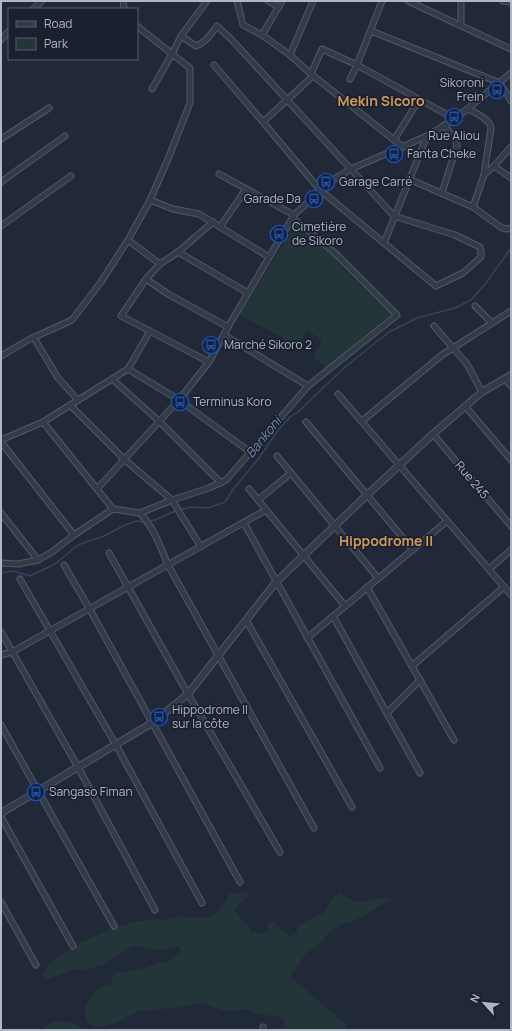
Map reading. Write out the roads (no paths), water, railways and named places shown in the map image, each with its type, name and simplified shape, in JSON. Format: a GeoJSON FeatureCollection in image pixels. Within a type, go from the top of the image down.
{"type":"FeatureCollection","features":[{"type":"Feature","properties":{"kind":"street"},"geometry":{"type":"LineString","coordinates":[[34,8],[42,1]]}},
{"type":"Feature","properties":{"kind":"street"},"geometry":{"type":"LineString","coordinates":[[152,89],[181,36],[207,1]]}},
{"type":"Feature","properties":{"kind":"street"},"geometry":{"type":"LineString","coordinates":[[237,1],[243,25],[262,35],[290,55],[312,75],[403,147]]}},
{"type":"Feature","properties":{"kind":"street"},"geometry":{"type":"LineString","coordinates":[[268,1],[280,7]]}},
{"type":"Feature","properties":{"kind":"street"},"geometry":{"type":"LineString","coordinates":[[262,35],[280,7],[282,1]]}},
{"type":"Feature","properties":{"kind":"street"},"geometry":{"type":"LineString","coordinates":[[290,55],[313,1]]}},
{"type":"Feature","properties":{"kind":"street"},"geometry":{"type":"LineString","coordinates":[[350,80],[382,1]]}},
{"type":"Feature","properties":{"kind":"street"},"geometry":{"type":"LineString","coordinates":[[408,1],[511,49]]}},
{"type":"Feature","properties":{"kind":"street"},"geometry":{"type":"LineString","coordinates":[[461,1],[461,25]]}},
{"type":"Feature","properties":{"kind":"street"},"geometry":{"type":"LineString","coordinates":[[503,1],[511,2]]}},
{"type":"Feature","properties":{"kind":"street"},"geometry":{"type":"LineString","coordinates":[[181,36],[196,46],[206,40],[217,26],[288,100],[394,216],[455,235],[480,247],[481,257],[463,273],[436,286],[320,190],[214,65]]}},
{"type":"Feature","properties":{"kind":"street"},"geometry":{"type":"LineString","coordinates":[[1,356],[72,320],[101,282],[128,240],[150,200],[168,159],[190,103],[190,68],[138,27]]}},
{"type":"Feature","properties":{"kind":"street"},"geometry":{"type":"LineString","coordinates":[[371,31],[500,83],[511,101]]}},
{"type":"Feature","properties":{"kind":"street"},"geometry":{"type":"LineString","coordinates":[[1,40],[8,32]]}},
{"type":"Feature","properties":{"kind":"street"},"geometry":{"type":"LineString","coordinates":[[263,122],[288,100],[312,75],[322,49],[357,65],[455,119]]}},
{"type":"Feature","properties":{"kind":"street"},"geometry":{"type":"LineString","coordinates":[[97,489],[160,422],[209,362],[269,257],[294,217],[320,190],[331,180],[351,169],[427,136],[444,126],[468,109],[511,74]]}},
{"type":"Feature","properties":{"kind":"street"},"geometry":{"type":"LineString","coordinates":[[394,140],[419,100]]}},
{"type":"Feature","properties":{"kind":"street"},"geometry":{"type":"LineString","coordinates":[[1,139],[48,108]]}},
{"type":"Feature","properties":{"kind":"street"},"geometry":{"type":"LineString","coordinates":[[468,109],[490,124],[484,175],[473,207]]}},
{"type":"Feature","properties":{"kind":"street"},"geometry":{"type":"LineString","coordinates":[[442,193],[457,145],[455,139],[444,126]]}},
{"type":"Feature","properties":{"kind":"street"},"geometry":{"type":"LineString","coordinates":[[1,182],[66,136]]}},
{"type":"Feature","properties":{"kind":"street"},"geometry":{"type":"LineString","coordinates":[[384,243],[427,136]]}},
{"type":"Feature","properties":{"kind":"street"},"geometry":{"type":"LineString","coordinates":[[484,175],[511,147]]}},
{"type":"Feature","properties":{"kind":"street"},"geometry":{"type":"LineString","coordinates":[[494,166],[511,178]]}},
{"type":"Feature","properties":{"kind":"street"},"geometry":{"type":"LineString","coordinates":[[1,563],[18,564],[38,560],[52,552],[74,534],[113,509],[140,512],[209,488],[226,480],[308,386],[397,315],[336,254],[294,217],[219,174]]}},
{"type":"Feature","properties":{"kind":"street"},"geometry":{"type":"LineString","coordinates":[[1,226],[71,176]]}},
{"type":"Feature","properties":{"kind":"street"},"geometry":{"type":"LineString","coordinates":[[409,179],[473,207],[502,228],[511,228]]}},
{"type":"Feature","properties":{"kind":"street"},"geometry":{"type":"LineString","coordinates":[[220,227],[246,189]]}},
{"type":"Feature","properties":{"kind":"street"},"geometry":{"type":"LineString","coordinates":[[150,200],[173,209],[199,214],[269,257]]}},
{"type":"Feature","properties":{"kind":"street"},"geometry":{"type":"LineString","coordinates":[[209,362],[121,316],[146,279],[160,264],[178,252],[213,222]]}},
{"type":"Feature","properties":{"kind":"street"},"geometry":{"type":"LineString","coordinates":[[128,240],[160,264]]}},
{"type":"Feature","properties":{"kind":"street"},"geometry":{"type":"LineString","coordinates":[[178,252],[248,293]]}},
{"type":"Feature","properties":{"kind":"street"},"geometry":{"type":"LineString","coordinates":[[146,279],[168,294],[228,327]]}},
{"type":"Feature","properties":{"kind":"street"},"geometry":{"type":"LineString","coordinates":[[474,306],[492,323]]}},
{"type":"Feature","properties":{"kind":"street"},"geometry":{"type":"LineString","coordinates":[[362,421],[442,355],[511,311]]}},
{"type":"Feature","properties":{"kind":"street"},"geometry":{"type":"LineString","coordinates":[[434,326],[466,364],[482,392]]}},
{"type":"Feature","properties":{"kind":"street"},"geometry":{"type":"LineString","coordinates":[[74,534],[1,441],[44,422],[128,369],[150,331]]}},
{"type":"Feature","properties":{"kind":"street"},"geometry":{"type":"LineString","coordinates":[[224,334],[308,386]]}},
{"type":"Feature","properties":{"kind":"street"},"geometry":{"type":"LineString","coordinates":[[34,338],[58,378],[78,400]]}},
{"type":"Feature","properties":{"kind":"street"},"geometry":{"type":"LineString","coordinates":[[128,369],[179,400],[250,452]]}},
{"type":"Feature","properties":{"kind":"street"},"geometry":{"type":"LineString","coordinates":[[1,813],[152,723],[188,694],[276,582],[433,434],[482,392],[511,375]]}},
{"type":"Feature","properties":{"kind":"street"},"geometry":{"type":"LineString","coordinates":[[112,379],[160,422],[221,483]]}},
{"type":"Feature","properties":{"kind":"street"},"geometry":{"type":"LineString","coordinates":[[505,379],[511,386]]}},
{"type":"Feature","properties":{"kind":"street"},"geometry":{"type":"LineString","coordinates":[[338,394],[511,595]]}},
{"type":"Feature","properties":{"kind":"street"},"geometry":{"type":"LineString","coordinates":[[70,405],[125,460],[172,500],[182,519],[201,547]]}},
{"type":"Feature","properties":{"kind":"street"},"geometry":{"type":"LineString","coordinates":[[465,406],[511,460]]}},
{"type":"Feature","properties":{"kind":"street"},"geometry":{"type":"LineString","coordinates":[[44,422],[113,509]]}},
{"type":"Feature","properties":{"kind":"street"},"geometry":{"type":"LineString","coordinates":[[306,422],[413,550]]}},
{"type":"Feature","properties":{"kind":"street","name":"Rue 245"},"geometry":{"type":"LineString","coordinates":[[433,434],[511,526]]}},
{"type":"Feature","properties":{"kind":"street"},"geometry":{"type":"LineString","coordinates":[[277,456],[378,578]]}},
{"type":"Feature","properties":{"kind":"street"},"geometry":{"type":"LineString","coordinates":[[258,500],[290,473]]}},
{"type":"Feature","properties":{"kind":"street"},"geometry":{"type":"LineString","coordinates":[[249,489],[345,606]]}},
{"type":"Feature","properties":{"kind":"street"},"geometry":{"type":"LineString","coordinates":[[1,655],[12,652],[266,510]]}},
{"type":"Feature","properties":{"kind":"street"},"geometry":{"type":"LineString","coordinates":[[140,512],[149,522],[154,531],[168,564],[314,828]]}},
{"type":"Feature","properties":{"kind":"street"},"geometry":{"type":"LineString","coordinates":[[1,513],[38,560]]}},
{"type":"Feature","properties":{"kind":"street"},"geometry":{"type":"LineString","coordinates":[[307,638],[447,521]]}},
{"type":"Feature","properties":{"kind":"street"},"geometry":{"type":"LineString","coordinates":[[244,523],[380,768]]}},
{"type":"Feature","properties":{"kind":"street"},"geometry":{"type":"LineString","coordinates":[[489,569],[511,550]]}},
{"type":"Feature","properties":{"kind":"street"},"geometry":{"type":"LineString","coordinates":[[109,553],[188,694],[280,852]]}},
{"type":"Feature","properties":{"kind":"street"},"geometry":{"type":"LineString","coordinates":[[64,565],[240,882]]}},
{"type":"Feature","properties":{"kind":"street"},"geometry":{"type":"LineString","coordinates":[[20,579],[116,744],[202,903]]}},
{"type":"Feature","properties":{"kind":"street"},"geometry":{"type":"LineString","coordinates":[[368,587],[454,740]]}},
{"type":"Feature","properties":{"kind":"street"},"geometry":{"type":"LineString","coordinates":[[412,666],[504,587]]}},
{"type":"Feature","properties":{"kind":"street"},"geometry":{"type":"LineString","coordinates":[[334,616],[420,773]]}},
{"type":"Feature","properties":{"kind":"street"},"geometry":{"type":"LineString","coordinates":[[246,620],[352,807]]}},
{"type":"Feature","properties":{"kind":"street"},"geometry":{"type":"LineString","coordinates":[[1,632],[78,767],[155,910]]}},
{"type":"Feature","properties":{"kind":"street"},"geometry":{"type":"LineString","coordinates":[[387,713],[420,680]]}},
{"type":"Feature","properties":{"kind":"street"},"geometry":{"type":"LineString","coordinates":[[1,725],[114,926]]}},
{"type":"Feature","properties":{"kind":"street"},"geometry":{"type":"LineString","coordinates":[[1,817],[73,946]]}},
{"type":"Feature","properties":{"kind":"street"},"geometry":{"type":"LineString","coordinates":[[1,902],[36,966]]}},
{"type":"Feature","properties":{"kind":"waterway","name":"Bankoni"},"geometry":{"type":"LineString","coordinates":[[149,521],[155,520],[175,511],[191,507],[208,508],[225,502],[259,458],[278,430],[290,417],[299,411],[345,367],[389,332],[417,318],[455,308],[471,300],[486,283],[511,248]]}},
{"type":"Feature","properties":{"kind":"waterway","name":"Bankoni"},"geometry":{"type":"LineString","coordinates":[[1,573],[13,571],[30,576],[55,564],[78,545],[104,536],[136,521],[146,522]]}},
{"type":"Feature","properties":{"kind":"place","name":"Sikoroni Frein"},"geometry":{"type":"Point","coordinates":[497,90]}},
{"type":"Feature","properties":{"kind":"place","name":"Rue Aliou"},"geometry":{"type":"Point","coordinates":[454,117]}},
{"type":"Feature","properties":{"kind":"place","name":"Fanta Cheke"},"geometry":{"type":"Point","coordinates":[394,154]}},
{"type":"Feature","properties":{"kind":"place","name":"Garage Carré"},"geometry":{"type":"Point","coordinates":[326,182]}},
{"type":"Feature","properties":{"kind":"place","name":"Garade Da"},"geometry":{"type":"Point","coordinates":[314,199]}},
{"type":"Feature","properties":{"kind":"place","name":"Cimetière de Sikoro"},"geometry":{"type":"Point","coordinates":[279,234]}},
{"type":"Feature","properties":{"kind":"place","name":"Marché Sikoro 2"},"geometry":{"type":"Point","coordinates":[211,345]}},
{"type":"Feature","properties":{"kind":"place","name":"Terminus Koro"},"geometry":{"type":"Point","coordinates":[180,402]}},
{"type":"Feature","properties":{"kind":"place","name":"Hippodrome II sur la côte"},"geometry":{"type":"Point","coordinates":[159,717]}},
{"type":"Feature","properties":{"kind":"place","name":"Sangaso Fiman"},"geometry":{"type":"Point","coordinates":[36,792]}},
{"type":"Feature","properties":{"kind":"district","name":"Mekin Sicoro"},"geometry":{"type":"Point","coordinates":[381,101]}},
{"type":"Feature","properties":{"kind":"district","name":"Hippodrome II"},"geometry":{"type":"Point","coordinates":[386,541]}}]}
